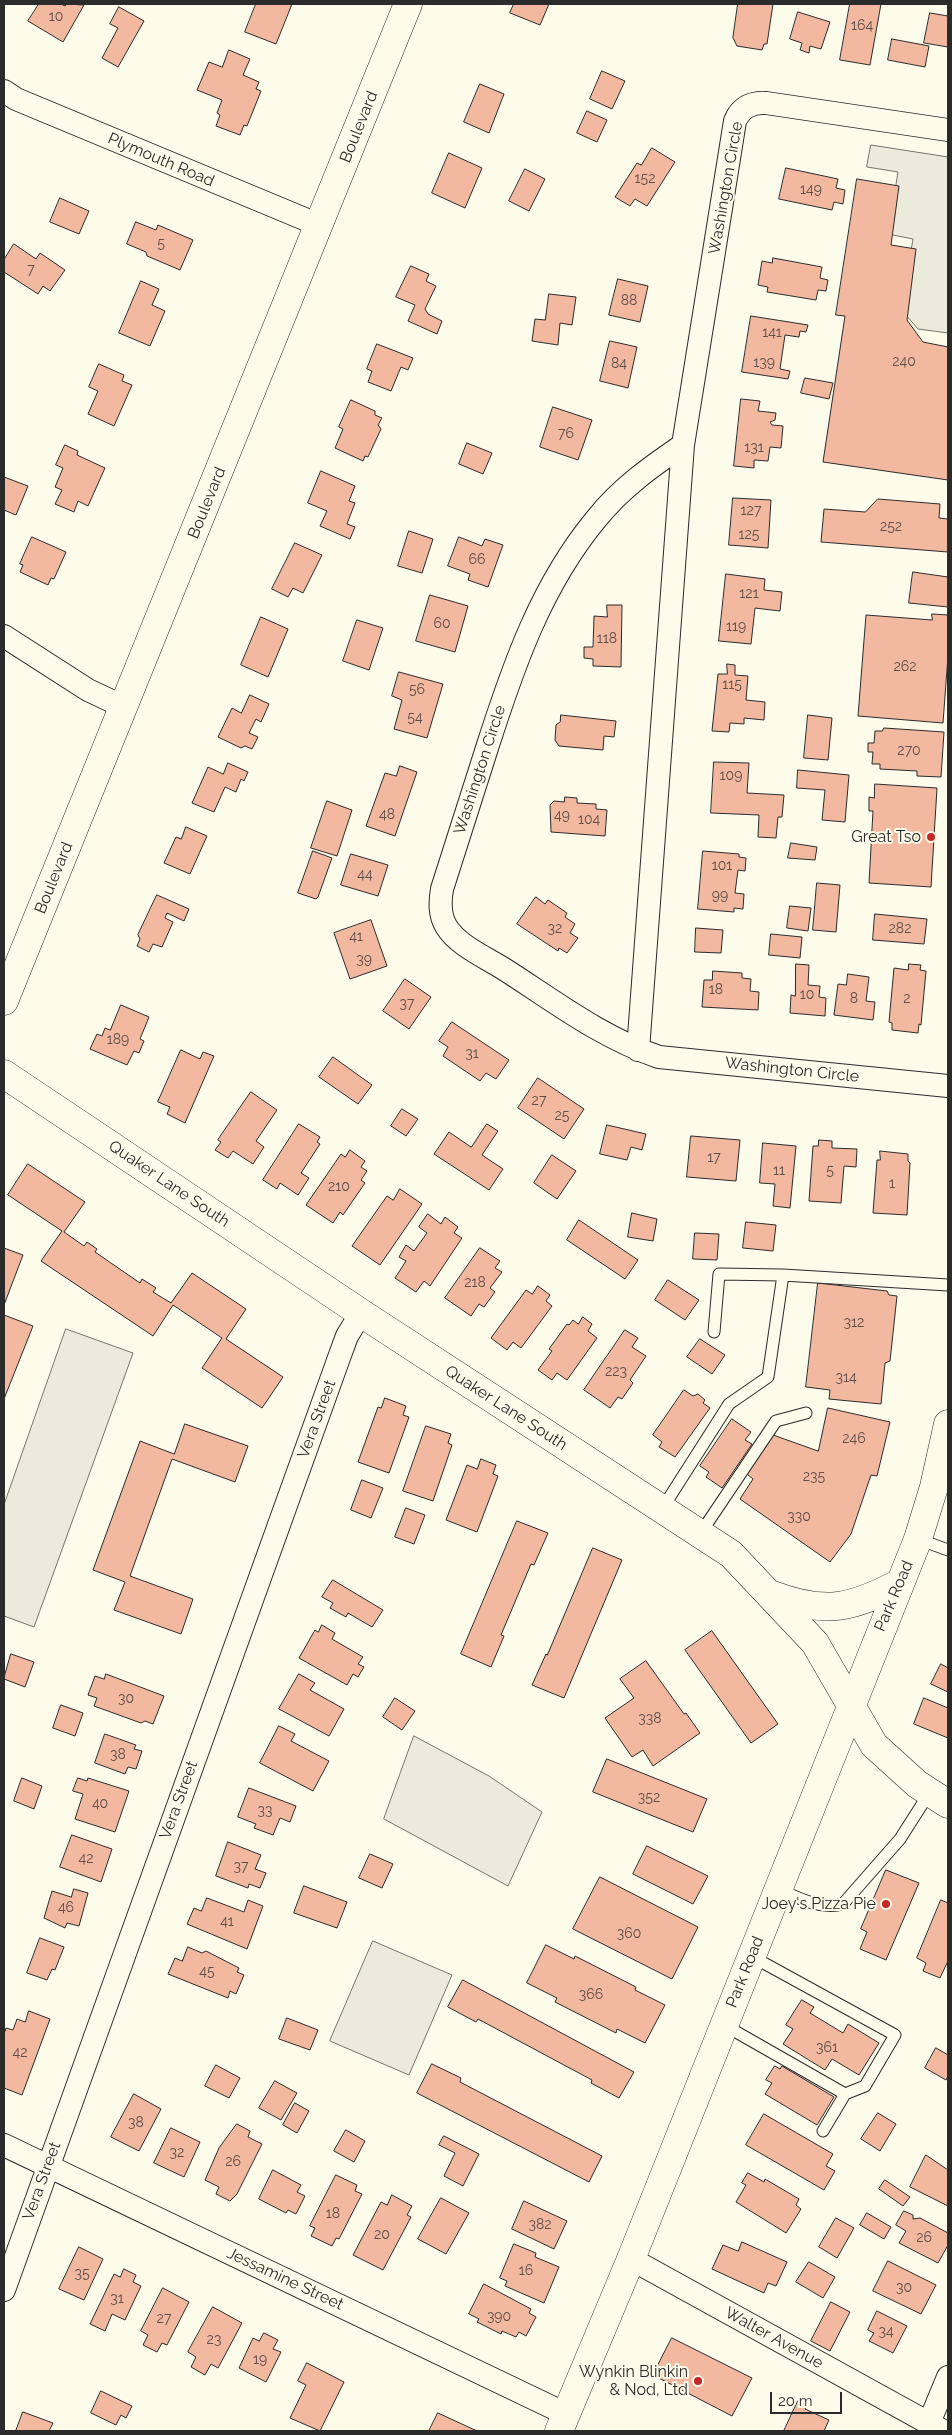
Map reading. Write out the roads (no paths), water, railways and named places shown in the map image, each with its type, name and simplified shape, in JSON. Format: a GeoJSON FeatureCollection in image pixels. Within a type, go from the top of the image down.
{"type":"FeatureCollection","features":[{"type":"Feature","properties":{"kind":"main road","name":"Boulevard"},"geometry":{"type":"LineString","coordinates":[[4,1001],[408,4]]}},
{"type":"Feature","properties":{"kind":"main road","name":"Quaker Lane South"},"geometry":{"type":"LineString","coordinates":[[4,1074],[361,1313],[731,1554],[771,1594],[815,1643],[850,1707],[874,1745],[939,1798]]}},
{"type":"Feature","properties":{"kind":"main road","name":"Park Road"},"geometry":{"type":"LineString","coordinates":[[562,2423],[631,2259],[936,1494],[948,1424]]}},
{"type":"Feature","properties":{"kind":"main road"},"geometry":{"type":"LineString","coordinates":[[771,1594],[801,1606],[821,1607],[869,1599],[900,1583]]}},
{"type":"Feature","properties":{"kind":"street","name":"Plymouth Road"},"geometry":{"type":"LineString","coordinates":[[4,91],[16,98],[319,225]]}},
{"type":"Feature","properties":{"kind":"street","name":"Washington Circle"},"geometry":{"type":"LineString","coordinates":[[638,1050],[683,445],[733,132],[738,114],[747,106],[766,102],[948,130]]}},
{"type":"Feature","properties":{"kind":"street","name":"Washington Circle"},"geometry":{"type":"LineString","coordinates":[[683,445],[641,474],[597,518],[560,572],[532,622],[513,666],[440,901],[441,914],[446,926],[454,936],[598,1029],[638,1050],[659,1057],[948,1086]]}},
{"type":"Feature","properties":{"kind":"street"},"geometry":{"type":"LineString","coordinates":[[4,636],[88,690],[124,707]]}},
{"type":"Feature","properties":{"kind":"street","name":"Vera Street"},"geometry":{"type":"LineString","coordinates":[[4,2290],[347,1336],[361,1313]]}},
{"type":"Feature","properties":{"kind":"street","name":"Jessamine Street"},"geometry":{"type":"LineString","coordinates":[[4,2145],[562,2423]]}},
{"type":"Feature","properties":{"kind":"street","name":"Walter Avenue"},"geometry":{"type":"LineString","coordinates":[[631,2259],[936,2427]]}},
{"type":"Feature","properties":{"kind":"street"},"geometry":{"type":"LineString","coordinates":[[936,2427],[948,2378]]}},
{"type":"Feature","properties":{"kind":"lane"},"geometry":{"type":"LineString","coordinates":[[714,1332],[719,1274],[948,1284]]}},
{"type":"Feature","properties":{"kind":"lane"},"geometry":{"type":"LineString","coordinates":[[662,1510],[729,1404],[768,1377],[783,1276]]}},
{"type":"Feature","properties":{"kind":"lane"},"geometry":{"type":"LineString","coordinates":[[700,1534],[776,1421],[806,1413]]}},
{"type":"Feature","properties":{"kind":"lane"},"geometry":{"type":"LineString","coordinates":[[918,1539],[948,1550]]}},
{"type":"Feature","properties":{"kind":"lane"},"geometry":{"type":"LineString","coordinates":[[778,1889],[806,1901],[832,1906],[843,1904],[900,1838],[939,1798]]}},
{"type":"Feature","properties":{"kind":"lane"},"geometry":{"type":"LineString","coordinates":[[751,1956],[895,2035],[865,2086],[845,2094],[823,2131]]}},
{"type":"Feature","properties":{"kind":"lane"},"geometry":{"type":"LineString","coordinates":[[724,2025],[845,2094]]}},
{"type":"Feature","properties":{"kind":"place","name":"Great Tso"},"geometry":{"type":"Point","coordinates":[931,837]}},
{"type":"Feature","properties":{"kind":"place","name":"Joey's Pizza Pie"},"geometry":{"type":"Point","coordinates":[886,1904]}},
{"type":"Feature","properties":{"kind":"place","name":"Wynkin Blinkin & Nod, Ltd"},"geometry":{"type":"Point","coordinates":[698,2381]}}]}
